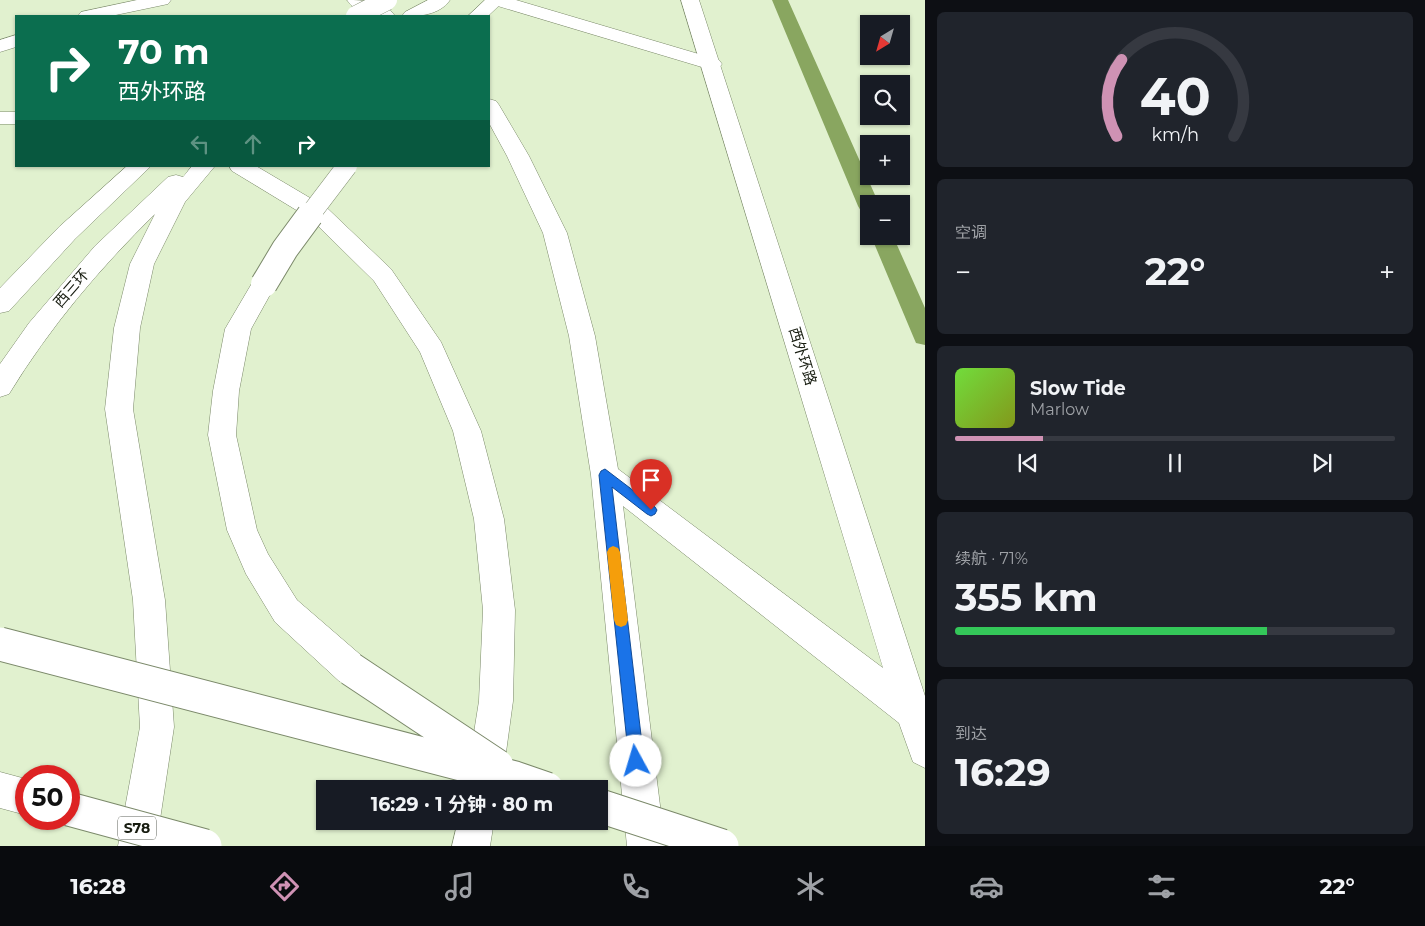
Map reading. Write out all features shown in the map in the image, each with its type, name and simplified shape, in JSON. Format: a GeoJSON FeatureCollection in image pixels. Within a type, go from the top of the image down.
{"type":"FeatureCollection","features":[{"type":"Feature","properties":{"kind":"main road"},"geometry":{"type":"LineString","coordinates":[[92,15],[162,0]]}},
{"type":"Feature","properties":{"kind":"main road"},"geometry":{"type":"LineString","coordinates":[[113,15],[169,0]]}},
{"type":"Feature","properties":{"kind":"main road"},"geometry":{"type":"LineString","coordinates":[[356,0],[384,15]]}},
{"type":"Feature","properties":{"kind":"main road"},"geometry":{"type":"LineString","coordinates":[[358,15],[388,0]]}},
{"type":"Feature","properties":{"kind":"main road"},"geometry":{"type":"LineString","coordinates":[[413,15],[441,0]]}},
{"type":"Feature","properties":{"kind":"main road"},"geometry":{"type":"LineString","coordinates":[[478,15],[496,0],[712,64]]}},
{"type":"Feature","properties":{"kind":"main road","name":"西外环路"},"geometry":{"type":"LineString","coordinates":[[690,0],[712,64],[925,750]]}},
{"type":"Feature","properties":{"kind":"main road"},"geometry":{"type":"LineString","coordinates":[[0,35],[15,32]]}},
{"type":"Feature","properties":{"kind":"main road"},"geometry":{"type":"LineString","coordinates":[[0,46],[15,42]]}},
{"type":"Feature","properties":{"kind":"main road"},"geometry":{"type":"LineString","coordinates":[[490,107],[518,156],[555,233],[582,336],[605,475],[646,846]]}},
{"type":"Feature","properties":{"kind":"main road"},"geometry":{"type":"LineString","coordinates":[[0,118],[15,118]]}},
{"type":"Feature","properties":{"kind":"main road"},"geometry":{"type":"LineString","coordinates":[[0,304],[60,240],[139,167]]}},
{"type":"Feature","properties":{"kind":"main road"},"geometry":{"type":"LineString","coordinates":[[137,846],[157,728],[149,600],[119,409],[127,328],[142,264],[166,198],[192,167]]}},
{"type":"Feature","properties":{"kind":"main road"},"geometry":{"type":"LineString","coordinates":[[166,198],[203,167]]}},
{"type":"Feature","properties":{"kind":"main road"},"geometry":{"type":"LineString","coordinates":[[242,167],[282,187],[309,205],[359,247],[396,292],[420,327],[454,394],[479,473],[489,519],[495,569],[498,624],[497,682],[493,746],[485,780]]}},
{"type":"Feature","properties":{"kind":"main road"},"geometry":{"type":"LineString","coordinates":[[346,167],[285,249],[238,329],[226,391],[222,435],[242,530],[257,564],[286,611],[351,669],[515,778]]}},
{"type":"Feature","properties":{"kind":"main road","name":"西三环"},"geometry":{"type":"LineString","coordinates":[[0,386],[40,324],[72,286],[166,198]]}},
{"type":"Feature","properties":{"kind":"main road"},"geometry":{"type":"LineString","coordinates":[[605,475],[914,713]]}},
{"type":"Feature","properties":{"kind":"main road"},"geometry":{"type":"LineString","coordinates":[[0,644],[521,780]]}},
{"type":"Feature","properties":{"kind":"main road"},"geometry":{"type":"LineString","coordinates":[[0,790],[15,795]]}},
{"type":"Feature","properties":{"kind":"main road"},"geometry":{"type":"LineString","coordinates":[[608,809],[722,846]]}},
{"type":"Feature","properties":{"kind":"main road","name":"S78"},"geometry":{"type":"LineString","coordinates":[[80,812],[205,846]]}},
{"type":"Feature","properties":{"kind":"main road"},"geometry":{"type":"LineString","coordinates":[[471,846],[474,830]]}},
{"type":"Feature","properties":{"kind":"waterway"},"geometry":{"type":"LineString","coordinates":[[780,0],[864,195]]}},
{"type":"Feature","properties":{"kind":"waterway"},"geometry":{"type":"LineString","coordinates":[[886,245],[925,336]]}},
{"type":"Feature","properties":{"kind":"slow traffic"},"geometry":{"type":"LineString","coordinates":[[613,552],[621,620]]}},
{"type":"Feature","properties":{"kind":"route"},"geometry":{"type":"LineString","coordinates":[[636,761],[605,475],[651,510]]}}]}
